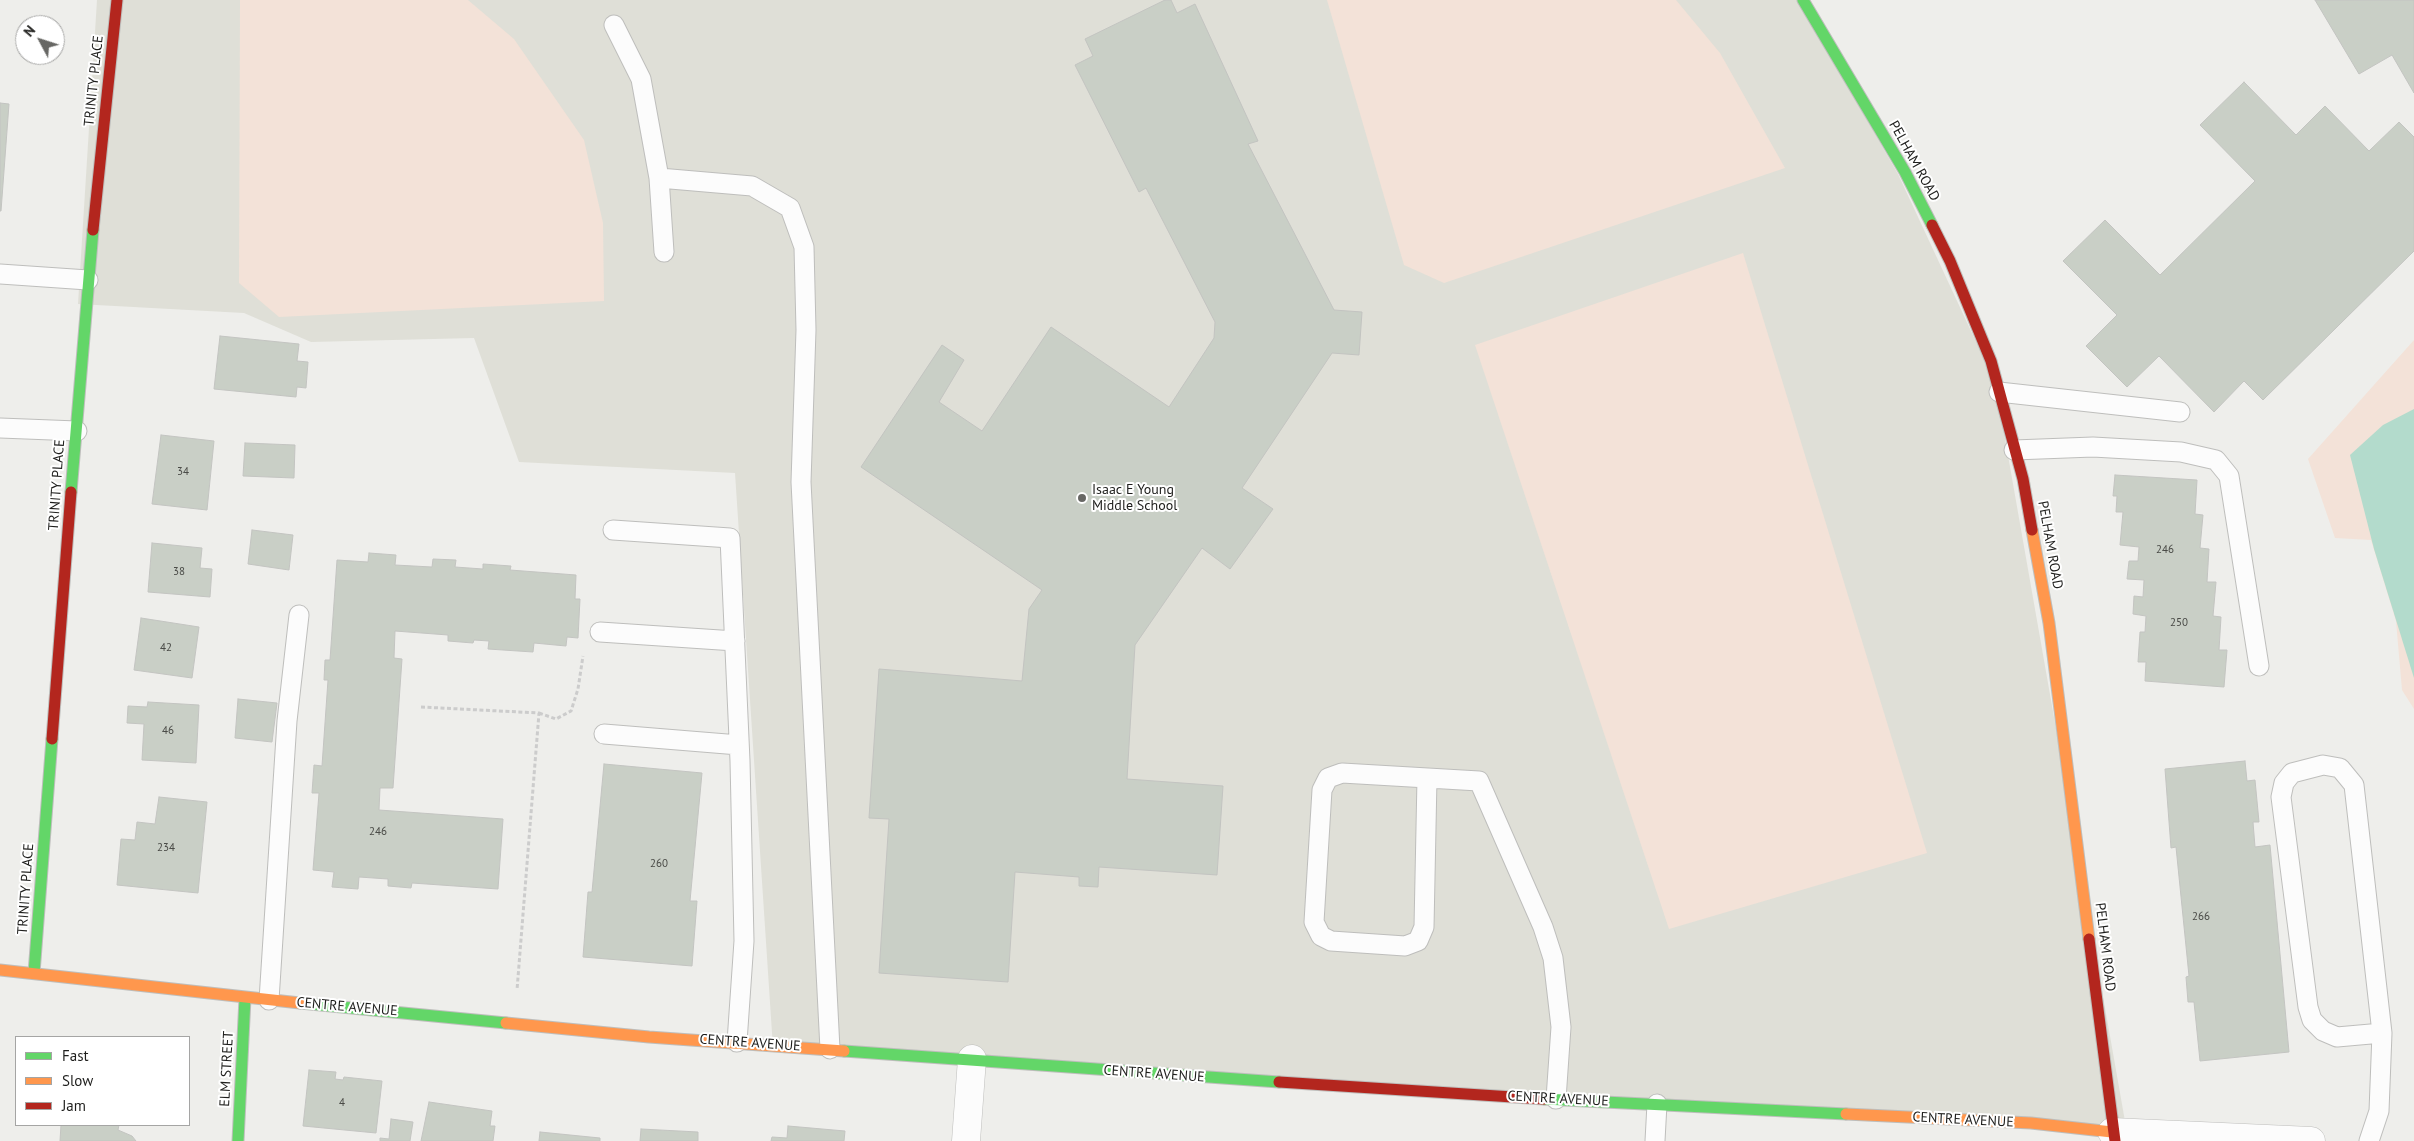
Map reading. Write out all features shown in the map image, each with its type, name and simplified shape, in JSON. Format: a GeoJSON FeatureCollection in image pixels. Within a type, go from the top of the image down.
{"type":"FeatureCollection","features":[{"type":"Feature","properties":{"kind":"street","name":"TRINITY PLACE"},"geometry":{"type":"LineString","coordinates":[[34,973],[88,280],[118,0]]}},
{"type":"Feature","properties":{"kind":"street","name":"PELHAM ROAD"},"geometry":{"type":"LineString","coordinates":[[1803,0],[1905,172],[1950,261],[1991,361],[2022,480],[2049,623],[2114,1136]]}},
{"type":"Feature","properties":{"kind":"street","name":"CENTRE AVENUE"},"geometry":{"type":"LineString","coordinates":[[0,970],[246,998],[514,1023],[737,1042],[972,1058],[1244,1080],[1556,1099],[2031,1123],[2114,1136],[2311,1141]]}},
{"type":"Feature","properties":{"kind":"street","name":"ELM STREET"},"geometry":{"type":"LineString","coordinates":[[238,1141],[246,998]]}},
{"type":"Feature","properties":{"kind":"street"},"geometry":{"type":"LineString","coordinates":[[966,1141],[972,1058]]}},
{"type":"Feature","properties":{"kind":"lane"},"geometry":{"type":"LineString","coordinates":[[614,25],[642,79],[659,178],[664,252]]}},
{"type":"Feature","properties":{"kind":"lane"},"geometry":{"type":"LineString","coordinates":[[659,178],[752,186],[790,208],[804,247],[806,330],[801,482],[830,1049]]}},
{"type":"Feature","properties":{"kind":"lane"},"geometry":{"type":"LineString","coordinates":[[0,274],[88,280]]}},
{"type":"Feature","properties":{"kind":"lane"},"geometry":{"type":"LineString","coordinates":[[1999,392],[2180,412]]}},
{"type":"Feature","properties":{"kind":"lane"},"geometry":{"type":"LineString","coordinates":[[0,428],[76,431]]}},
{"type":"Feature","properties":{"kind":"lane"},"geometry":{"type":"LineString","coordinates":[[2014,450],[2094,447],[2181,452],[2216,460],[2229,476],[2258,666]]}},
{"type":"Feature","properties":{"kind":"lane"},"geometry":{"type":"LineString","coordinates":[[613,530],[730,538],[739,745],[744,941],[737,1042]]}},
{"type":"Feature","properties":{"kind":"lane"},"geometry":{"type":"LineString","coordinates":[[269,1000],[287,721],[299,614]]}},
{"type":"Feature","properties":{"kind":"lane"},"geometry":{"type":"LineString","coordinates":[[600,632],[735,641]]}},
{"type":"Feature","properties":{"kind":"lane"},"geometry":{"type":"LineString","coordinates":[[604,734],[739,745]]}},
{"type":"Feature","properties":{"kind":"lane"},"geometry":{"type":"LineString","coordinates":[[2369,1141],[2379,1111],[2382,1033],[2354,785],[2340,768],[2323,764],[2292,773],[2284,783],[2281,797],[2308,1006],[2312,1020],[2323,1031],[2336,1038],[2382,1033]]}},
{"type":"Feature","properties":{"kind":"lane"},"geometry":{"type":"LineString","coordinates":[[1427,778],[1424,927],[1418,940],[1406,946],[1331,941],[1321,936],[1314,922],[1322,790],[1328,778],[1342,774],[1479,780],[1543,927],[1554,958],[1561,1027],[1556,1099]]}},
{"type":"Feature","properties":{"kind":"lane"},"geometry":{"type":"LineString","coordinates":[[1655,1141],[1657,1104]]}},
{"type":"Feature","properties":{"kind":"path"},"geometry":{"type":"LineString","coordinates":[[420,707],[538,713],[556,719],[571,711],[578,689],[584,648],[600,632]]}},
{"type":"Feature","properties":{"kind":"path"},"geometry":{"type":"LineString","coordinates":[[514,1023],[538,713]]}},
{"type":"Feature","properties":{"kind":"shaded area"},"geometry":{"type":"Polygon","coordinates":[[[97,0],[1798,0],[1898,174],[1984,359],[2003,427],[2126,1127],[773,1048],[735,473],[519,462],[474,338],[311,342],[244,313],[78,304],[97,0]]]}},
{"type":"Feature","properties":{"kind":"shaded area"},"geometry":{"type":"Polygon","coordinates":[[[240,0],[468,0],[514,39],[584,140],[603,223],[604,301],[279,317],[239,283],[240,0]]]}},
{"type":"Feature","properties":{"kind":"shaded area"},"geometry":{"type":"Polygon","coordinates":[[[1327,0],[1676,0],[1720,53],[1785,168],[1444,283],[1404,265],[1327,0]]]}},
{"type":"Feature","properties":{"kind":"shaded area"},"geometry":{"type":"Polygon","coordinates":[[[1743,253],[1927,853],[1669,929],[1475,345],[1743,253]]]}},
{"type":"Feature","properties":{"kind":"shaded area"},"geometry":{"type":"Polygon","coordinates":[[[2414,340],[2414,709],[2402,690],[2396,621],[2371,540],[2335,538],[2308,459],[2414,340]]]}},
{"type":"Feature","properties":{"kind":"shaded area"},"geometry":{"type":"Polygon","coordinates":[[[2414,409],[2414,678],[2374,549],[2350,455],[2383,425],[2414,409]]]}},
{"type":"Feature","properties":{"kind":"building","name":"Isaac E Young Middle School"},"geometry":{"type":"Polygon","coordinates":[[[1165,0],[1171,0],[1177,13],[1195,4],[1258,141],[1248,144],[1334,310],[1362,312],[1359,355],[1332,353],[1242,488],[1273,509],[1230,569],[1202,548],[1135,645],[1127,779],[1223,786],[1217,875],[1099,867],[1098,887],[1079,886],[1079,877],[1015,872],[1008,982],[879,973],[889,819],[869,818],[879,669],[1022,681],[1029,609],[1042,590],[861,467],[942,345],[964,360],[939,402],[982,431],[1051,327],[1169,407],[1214,338],[1215,322],[1146,188],[1139,192],[1075,65],[1093,56],[1085,39],[1165,0]]]}},
{"type":"Feature","properties":{"kind":"building"},"geometry":{"type":"Polygon","coordinates":[[[2315,0],[2414,0],[2414,93],[2392,55],[2359,74],[2315,0]]]}},
{"type":"Feature","properties":{"kind":"building"},"geometry":{"type":"Polygon","coordinates":[[[2244,82],[2296,135],[2325,106],[2369,151],[2399,122],[2414,137],[2414,251],[2263,400],[2244,381],[2214,412],[2159,356],[2127,387],[2086,346],[2117,315],[2063,261],[2105,220],[2160,275],[2255,181],[2200,125],[2244,82]]]}},
{"type":"Feature","properties":{"kind":"building"},"geometry":{"type":"Polygon","coordinates":[[[0,103],[9,104],[1,211],[0,211],[0,103]]]}},
{"type":"Feature","properties":{"kind":"building"},"geometry":{"type":"Polygon","coordinates":[[[220,336],[299,344],[297,361],[308,362],[306,388],[297,387],[296,397],[214,389],[220,336]]]}},
{"type":"Feature","properties":{"kind":"building"},"geometry":{"type":"Polygon","coordinates":[[[161,435],[214,441],[207,510],[152,504],[161,435]]]}},
{"type":"Feature","properties":{"kind":"building"},"geometry":{"type":"Polygon","coordinates":[[[245,443],[295,445],[294,478],[243,476],[245,443]]]}},
{"type":"Feature","properties":{"kind":"building"},"geometry":{"type":"Polygon","coordinates":[[[2115,475],[2197,480],[2195,514],[2203,515],[2200,548],[2209,549],[2207,582],[2216,582],[2213,616],[2221,617],[2219,650],[2227,650],[2224,687],[2145,681],[2146,662],[2138,662],[2140,632],[2145,632],[2146,616],[2133,614],[2134,596],[2143,597],[2144,580],[2127,579],[2129,561],[2138,561],[2139,547],[2120,545],[2123,512],[2116,512],[2117,496],[2113,496],[2115,475]]]}},
{"type":"Feature","properties":{"kind":"building"},"geometry":{"type":"Polygon","coordinates":[[[252,530],[293,535],[289,570],[248,564],[252,530]]]}},
{"type":"Feature","properties":{"kind":"building"},"geometry":{"type":"Polygon","coordinates":[[[152,543],[202,548],[200,568],[212,569],[210,597],[148,592],[152,543]]]}},
{"type":"Feature","properties":{"kind":"building"},"geometry":{"type":"Polygon","coordinates":[[[369,553],[396,555],[395,565],[432,567],[433,559],[456,560],[455,567],[483,569],[483,564],[511,566],[510,570],[576,575],[575,599],[580,599],[578,638],[567,637],[566,646],[534,643],[533,652],[488,649],[489,641],[474,640],[473,643],[448,641],[448,635],[395,631],[394,658],[402,659],[393,788],[380,788],[379,810],[503,819],[498,889],[412,883],[411,888],[388,886],[388,879],[359,877],[358,889],[332,887],[334,872],[313,870],[319,793],[312,793],[314,765],[322,766],[328,680],[324,680],[325,660],[330,660],[337,560],[368,562],[369,553]]]}},
{"type":"Feature","properties":{"kind":"building"},"geometry":{"type":"Polygon","coordinates":[[[141,618],[199,627],[192,678],[134,670],[141,618]]]}},
{"type":"Feature","properties":{"kind":"building"},"geometry":{"type":"Polygon","coordinates":[[[238,699],[277,703],[272,742],[235,738],[238,699]]]}},
{"type":"Feature","properties":{"kind":"building"},"geometry":{"type":"Polygon","coordinates":[[[148,702],[199,705],[196,763],[142,760],[144,724],[127,723],[128,706],[147,707],[148,702]]]}},
{"type":"Feature","properties":{"kind":"building"},"geometry":{"type":"Polygon","coordinates":[[[2245,761],[2247,781],[2255,780],[2259,822],[2253,822],[2255,847],[2270,845],[2289,1052],[2200,1061],[2194,1002],[2188,1002],[2186,977],[2189,976],[2176,847],[2171,848],[2165,769],[2245,761]]]}},
{"type":"Feature","properties":{"kind":"building"},"geometry":{"type":"Polygon","coordinates":[[[604,764],[702,773],[690,901],[697,901],[692,966],[583,957],[588,892],[592,892],[604,764]]]}},
{"type":"Feature","properties":{"kind":"building"},"geometry":{"type":"Polygon","coordinates":[[[159,797],[207,802],[198,893],[117,885],[121,839],[135,840],[137,822],[155,824],[159,797]]]}},
{"type":"Feature","properties":{"kind":"building"},"geometry":{"type":"Polygon","coordinates":[[[309,1070],[336,1072],[335,1079],[343,1080],[344,1077],[382,1081],[376,1133],[303,1126],[309,1070]]]}},
{"type":"Feature","properties":{"kind":"building"},"geometry":{"type":"Polygon","coordinates":[[[429,1102],[492,1111],[490,1126],[495,1126],[493,1141],[421,1141],[429,1102]]]}},
{"type":"Feature","properties":{"kind":"building"},"geometry":{"type":"Polygon","coordinates":[[[391,1119],[413,1122],[410,1141],[380,1141],[380,1138],[389,1139],[391,1119]]]}},
{"type":"Feature","properties":{"kind":"building"},"geometry":{"type":"Polygon","coordinates":[[[61,1126],[119,1126],[118,1130],[132,1136],[136,1141],[60,1141],[61,1126]]]}},
{"type":"Feature","properties":{"kind":"building"},"geometry":{"type":"Polygon","coordinates":[[[788,1126],[845,1131],[844,1141],[771,1141],[772,1137],[787,1138],[788,1126]]]}},
{"type":"Feature","properties":{"kind":"building"},"geometry":{"type":"Polygon","coordinates":[[[641,1129],[698,1132],[698,1141],[640,1141],[641,1129]]]}},
{"type":"Feature","properties":{"kind":"building"},"geometry":{"type":"Polygon","coordinates":[[[540,1132],[600,1138],[600,1141],[539,1141],[540,1132]]]}},
{"type":"Feature","properties":{"kind":"traffic: fast"},"geometry":{"type":"LineString","coordinates":[[1803,0],[1905,172],[1932,225]]}},
{"type":"Feature","properties":{"kind":"traffic: fast"},"geometry":{"type":"LineString","coordinates":[[71,492],[93,230]]}},
{"type":"Feature","properties":{"kind":"traffic: fast"},"geometry":{"type":"LineString","coordinates":[[34,973],[52,739]]}},
{"type":"Feature","properties":{"kind":"traffic: fast"},"geometry":{"type":"LineString","coordinates":[[238,1141],[245,998]]}},
{"type":"Feature","properties":{"kind":"traffic: fast"},"geometry":{"type":"LineString","coordinates":[[300,1003],[506,1023]]}},
{"type":"Feature","properties":{"kind":"traffic: fast"},"geometry":{"type":"LineString","coordinates":[[844,1051],[1279,1082]]}},
{"type":"Feature","properties":{"kind":"traffic: fast"},"geometry":{"type":"LineString","coordinates":[[1544,1099],[1846,1114]]}},
{"type":"Feature","properties":{"kind":"traffic: slow"},"geometry":{"type":"LineString","coordinates":[[2032,530],[2049,623],[2089,939]]}},
{"type":"Feature","properties":{"kind":"traffic: slow"},"geometry":{"type":"LineString","coordinates":[[0,970],[300,1003]]}},
{"type":"Feature","properties":{"kind":"traffic: slow"},"geometry":{"type":"LineString","coordinates":[[506,1023],[649,1037],[844,1051]]}},
{"type":"Feature","properties":{"kind":"traffic: slow"},"geometry":{"type":"LineString","coordinates":[[1846,1114],[2031,1123],[2112,1132]]}},
{"type":"Feature","properties":{"kind":"traffic: jam"},"geometry":{"type":"LineString","coordinates":[[93,230],[117,0]]}},
{"type":"Feature","properties":{"kind":"traffic: jam"},"geometry":{"type":"LineString","coordinates":[[1932,225],[1950,261],[1991,361],[2023,479],[2032,530]]}},
{"type":"Feature","properties":{"kind":"traffic: jam"},"geometry":{"type":"LineString","coordinates":[[52,739],[71,492]]}},
{"type":"Feature","properties":{"kind":"traffic: jam"},"geometry":{"type":"LineString","coordinates":[[2089,939],[2115,1141]]}},
{"type":"Feature","properties":{"kind":"traffic: jam"},"geometry":{"type":"LineString","coordinates":[[1279,1082],[1544,1099]]}},
{"type":"Feature","properties":{"kind":"place","name":"Isaac E Young Middle School"},"geometry":{"type":"Point","coordinates":[1082,498]}}]}
